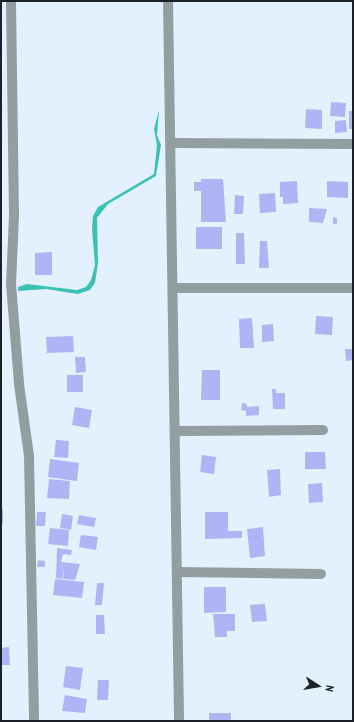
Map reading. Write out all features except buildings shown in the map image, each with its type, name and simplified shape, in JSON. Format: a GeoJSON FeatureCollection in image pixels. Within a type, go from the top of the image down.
{"type":"FeatureCollection","features":[{"type":"Feature","properties":{"kind":"street"},"geometry":{"type":"LineString","coordinates":[[11,1],[14,216],[11,284],[18,384],[29,456],[34,721]]}},
{"type":"Feature","properties":{"kind":"street"},"geometry":{"type":"LineString","coordinates":[[168,1],[174,288],[179,721]]}},
{"type":"Feature","properties":{"kind":"street"},"geometry":{"type":"LineString","coordinates":[[171,143],[353,144]]}},
{"type":"Feature","properties":{"kind":"street"},"geometry":{"type":"LineString","coordinates":[[174,288],[353,288]]}},
{"type":"Feature","properties":{"kind":"street"},"geometry":{"type":"LineString","coordinates":[[176,431],[323,430]]}},
{"type":"Feature","properties":{"kind":"street"},"geometry":{"type":"LineString","coordinates":[[177,572],[321,574]]}},
{"type":"Feature","properties":{"kind":"shaded area"},"geometry":{"type":"Polygon","coordinates":[[[159,110],[157,135],[161,145],[156,176],[108,204],[97,218],[98,263],[95,283],[90,290],[78,294],[46,289],[18,291],[18,287],[27,284],[77,290],[86,287],[91,280],[95,265],[92,229],[93,216],[98,207],[154,174],[157,145],[154,129],[159,110]]]}}]}
